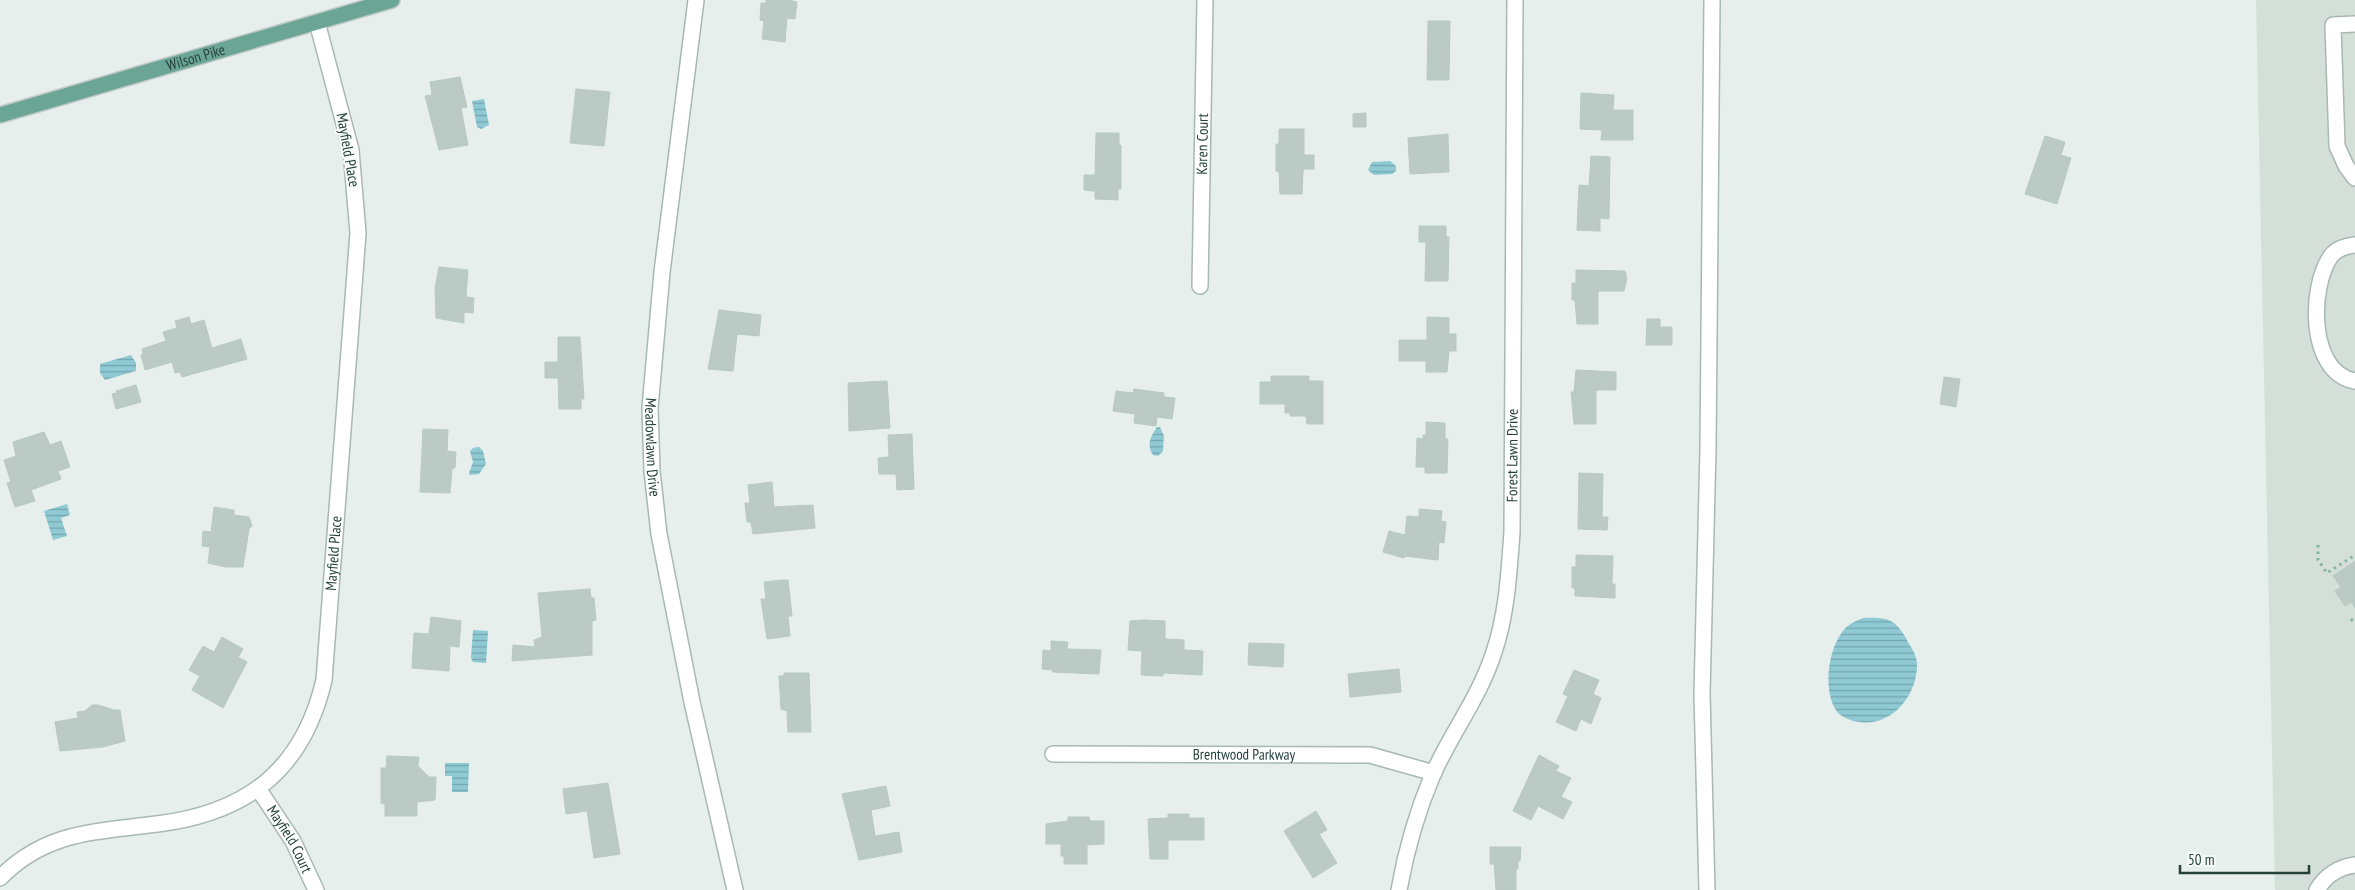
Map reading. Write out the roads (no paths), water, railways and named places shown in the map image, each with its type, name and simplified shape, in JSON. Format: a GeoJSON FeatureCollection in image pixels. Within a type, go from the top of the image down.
{"type":"FeatureCollection","features":[{"type":"Feature","properties":{"kind":"main road","name":"Wilson Pike"},"geometry":{"type":"LineString","coordinates":[[0,115],[392,0]]}},
{"type":"Feature","properties":{"kind":"street","name":"Meadowlawn Drive"},"geometry":{"type":"LineString","coordinates":[[696,0],[662,272],[650,408],[652,471],[659,534],[692,702],[735,890]]}},
{"type":"Feature","properties":{"kind":"street","name":"Karen Court"},"geometry":{"type":"LineString","coordinates":[[1200,286],[1205,0]]}},
{"type":"Feature","properties":{"kind":"street","name":"Forest Lawn Drive"},"geometry":{"type":"LineString","coordinates":[[1399,890],[1411,832],[1434,773],[1474,701],[1489,666],[1498,640],[1508,581],[1512,525],[1515,0]]}},
{"type":"Feature","properties":{"kind":"street"},"geometry":{"type":"LineString","coordinates":[[1707,890],[1702,694],[1708,448],[1712,0]]}},
{"type":"Feature","properties":{"kind":"street","name":"Mayfield Place"},"geometry":{"type":"LineString","coordinates":[[0,878],[28,853],[55,840],[84,833],[159,824],[201,816],[235,804],[259,790],[277,773],[298,746],[312,720],[324,680],[356,271],[358,215],[352,158],[318,22]]}},
{"type":"Feature","properties":{"kind":"street"},"geometry":{"type":"LineString","coordinates":[[2355,24],[2333,25],[2337,146],[2355,178]]}},
{"type":"Feature","properties":{"kind":"street"},"geometry":{"type":"LineString","coordinates":[[2340,154],[2355,160]]}},
{"type":"Feature","properties":{"kind":"street"},"geometry":{"type":"LineString","coordinates":[[2355,245],[2344,247],[2330,257],[2318,293],[2317,311],[2318,338],[2324,355],[2338,374],[2355,381]]}},
{"type":"Feature","properties":{"kind":"street","name":"Brentwood Parkway"},"geometry":{"type":"LineString","coordinates":[[1053,754],[1370,755],[1434,773]]}},
{"type":"Feature","properties":{"kind":"street","name":"Mayfield Court"},"geometry":{"type":"LineString","coordinates":[[259,790],[292,841],[316,890]]}},
{"type":"Feature","properties":{"kind":"street"},"geometry":{"type":"LineString","coordinates":[[2317,890],[2334,872],[2355,865]]}},
{"type":"Feature","properties":{"kind":"water"},"geometry":{"type":"Polygon","coordinates":[[[484,99],[489,125],[481,129],[477,127],[472,101],[484,99]]]}},
{"type":"Feature","properties":{"kind":"water"},"geometry":{"type":"Polygon","coordinates":[[[1390,161],[1396,166],[1396,171],[1392,174],[1374,175],[1368,170],[1372,162],[1390,161]]]}},
{"type":"Feature","properties":{"kind":"water"},"geometry":{"type":"Polygon","coordinates":[[[131,355],[136,363],[136,371],[105,380],[100,373],[100,364],[131,355]]]}},
{"type":"Feature","properties":{"kind":"water"},"geometry":{"type":"Polygon","coordinates":[[[1157,427],[1160,427],[1164,436],[1163,451],[1158,456],[1153,455],[1150,448],[1151,437],[1157,427]]]}},
{"type":"Feature","properties":{"kind":"water"},"geometry":{"type":"Polygon","coordinates":[[[479,447],[483,451],[486,464],[479,474],[470,475],[473,462],[470,451],[473,448],[479,447]]]}},
{"type":"Feature","properties":{"kind":"water"},"geometry":{"type":"Polygon","coordinates":[[[67,504],[70,515],[61,518],[67,536],[53,540],[44,511],[67,504]]]}},
{"type":"Feature","properties":{"kind":"water"},"geometry":{"type":"Polygon","coordinates":[[[1863,618],[1885,619],[1895,624],[1904,634],[1916,657],[1917,663],[1913,686],[1901,706],[1892,714],[1871,722],[1853,721],[1838,713],[1833,704],[1828,681],[1829,668],[1836,643],[1849,625],[1863,618]]]}},
{"type":"Feature","properties":{"kind":"water"},"geometry":{"type":"Polygon","coordinates":[[[473,630],[488,631],[486,663],[473,662],[471,658],[473,630]]]}},
{"type":"Feature","properties":{"kind":"water"},"geometry":{"type":"Polygon","coordinates":[[[445,763],[469,763],[468,792],[452,792],[452,776],[445,776],[445,763]]]}}]}
